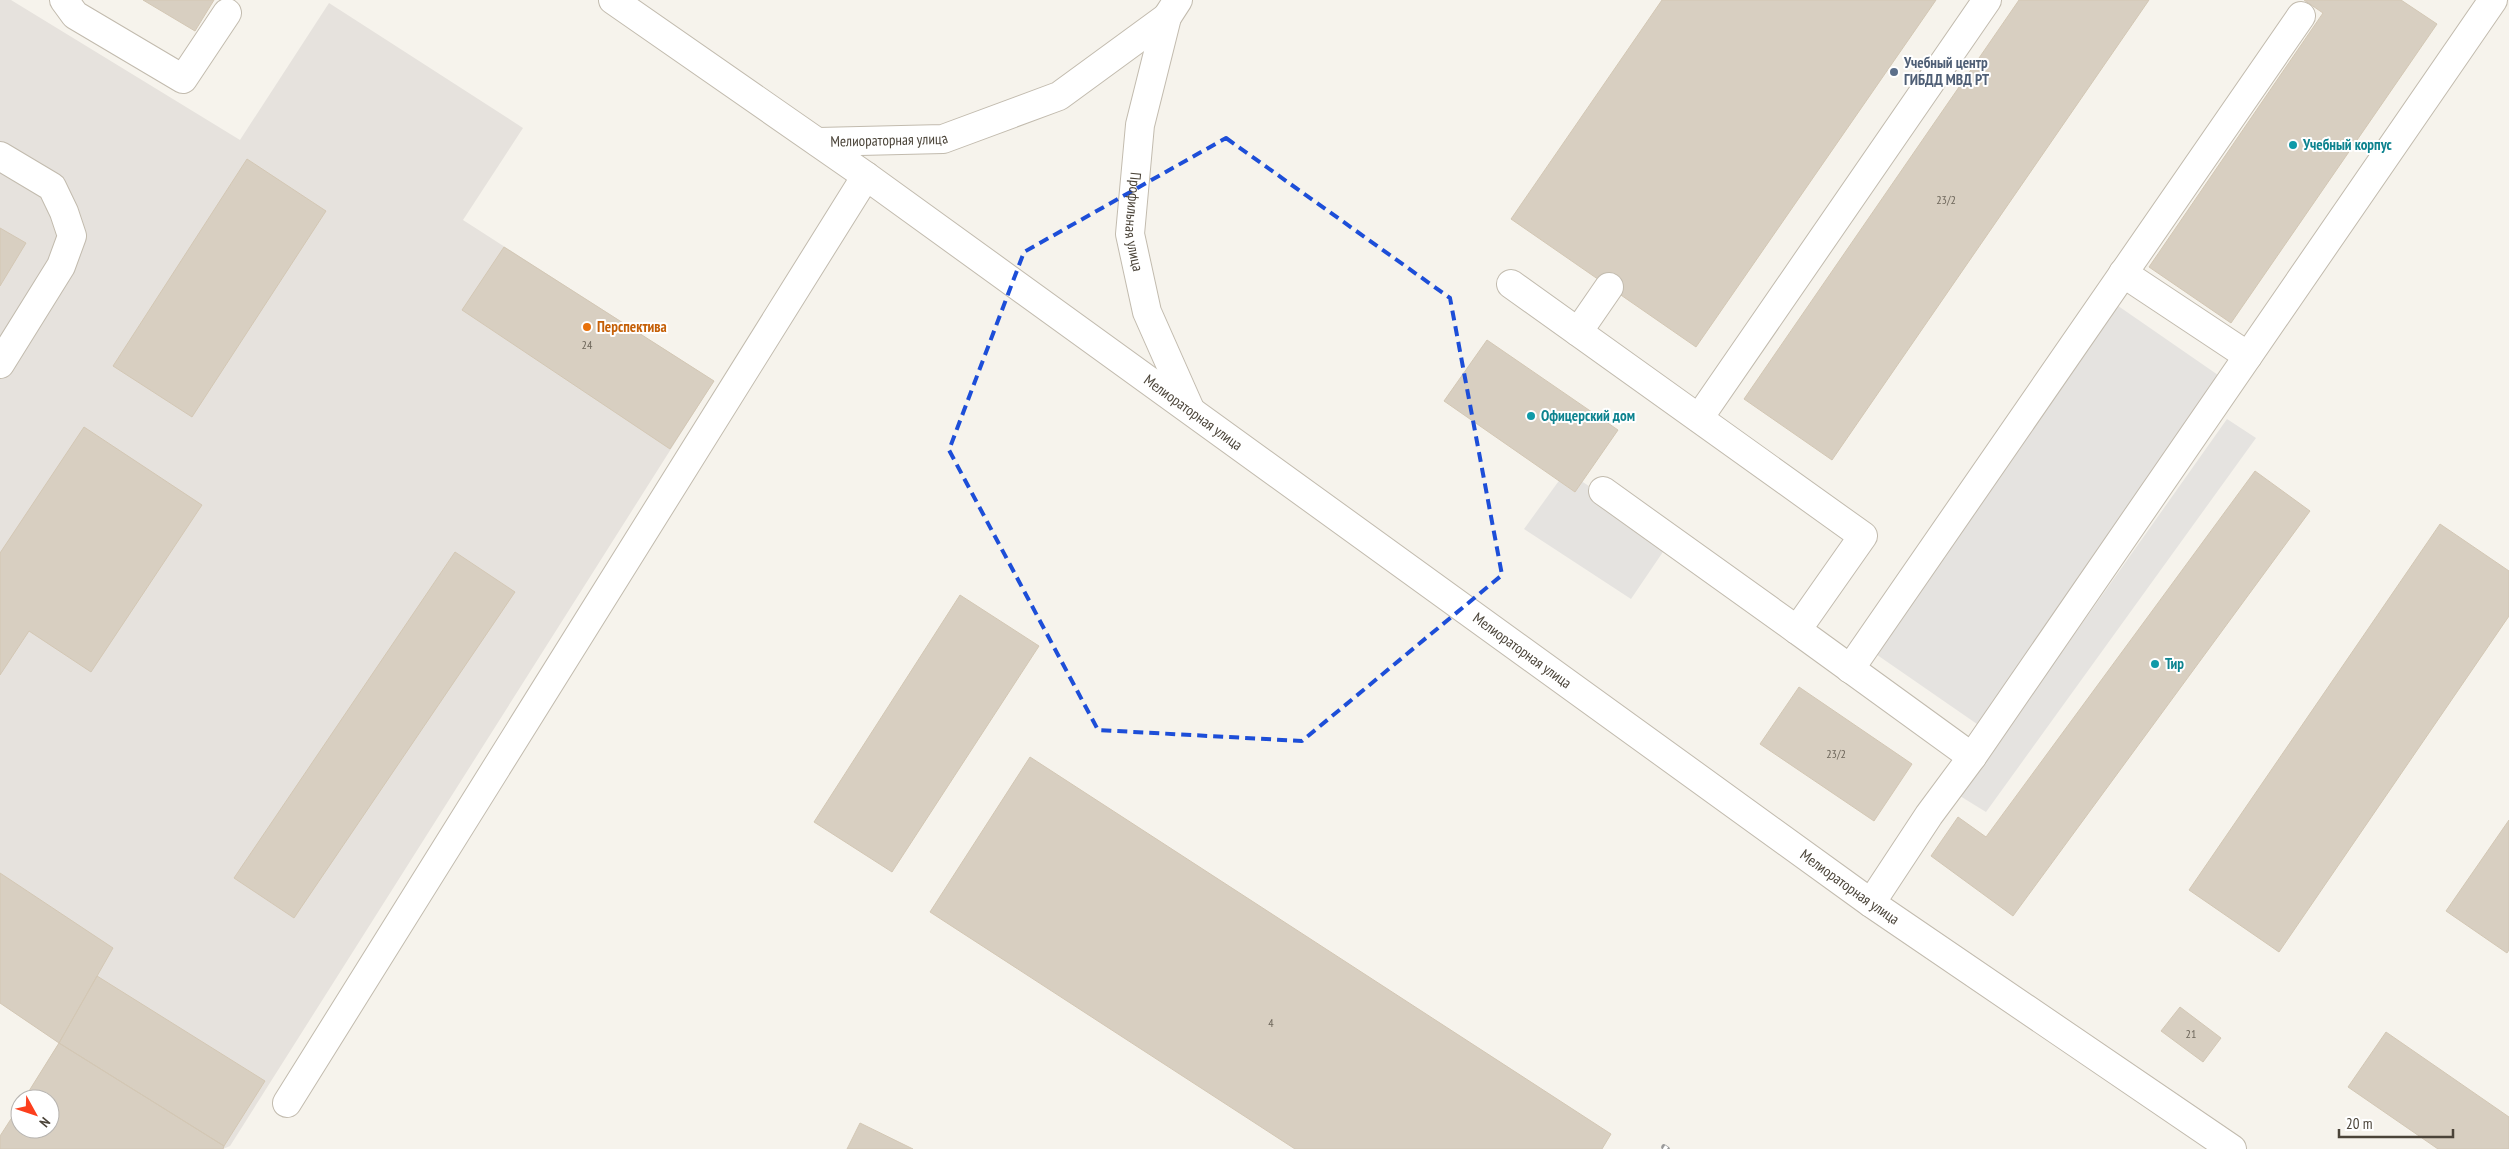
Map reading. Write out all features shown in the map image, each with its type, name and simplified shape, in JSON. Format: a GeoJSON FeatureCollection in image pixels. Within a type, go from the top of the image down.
{"type":"FeatureCollection","features":[{"type":"Feature","properties":{"kind":"street"},"geometry":{"type":"LineString","coordinates":[[64,0],[75,15],[183,79],[227,13]]}},
{"type":"Feature","properties":{"kind":"street","name":"Мелиораторная улица"},"geometry":{"type":"LineString","coordinates":[[613,0],[866,176],[1871,903],[2232,1149]]}},
{"type":"Feature","properties":{"kind":"street"},"geometry":{"type":"LineString","coordinates":[[1699,418],[1987,0]]}},
{"type":"Feature","properties":{"kind":"street"},"geometry":{"type":"LineString","coordinates":[[1871,903],[1929,815],[1972,757],[2494,0]]}},
{"type":"Feature","properties":{"kind":"street","name":"Мелиораторная улица"},"geometry":{"type":"LineString","coordinates":[[818,142],[943,139],[1059,96],[1173,8]]}},
{"type":"Feature","properties":{"kind":"street","name":"Профильная улица"},"geometry":{"type":"LineString","coordinates":[[1173,8],[1140,125],[1130,234],[1147,312],[1191,411]]}},
{"type":"Feature","properties":{"kind":"street"},"geometry":{"type":"LineString","coordinates":[[1850,669],[2301,16]]}},
{"type":"Feature","properties":{"kind":"street"},"geometry":{"type":"LineString","coordinates":[[0,156],[52,187],[64,212],[72,236],[61,266],[0,364]]}},
{"type":"Feature","properties":{"kind":"street"},"geometry":{"type":"LineString","coordinates":[[287,1103],[866,176]]}},
{"type":"Feature","properties":{"kind":"street"},"geometry":{"type":"LineString","coordinates":[[2123,273],[2248,356]]}},
{"type":"Feature","properties":{"kind":"street"},"geometry":{"type":"LineString","coordinates":[[1511,284],[1864,536],[1797,630]]}},
{"type":"Feature","properties":{"kind":"street"},"geometry":{"type":"LineString","coordinates":[[1578,332],[1609,287]]}},
{"type":"Feature","properties":{"kind":"street"},"geometry":{"type":"LineString","coordinates":[[1603,491],[1972,757]]}},
{"type":"Feature","properties":{"kind":"highlighted area"},"geometry":{"type":"Polygon","coordinates":[[[1226,138],[1450,298],[1502,575],[1302,741],[1098,730],[949,450],[1024,252],[1226,138]]]}},
{"type":"Feature","properties":{"kind":"shaded area","name":"Перспектива"},"geometry":{"type":"Polygon","coordinates":[[[0,0],[11,0],[240,140],[329,3],[523,128],[463,220],[714,381],[230,1146],[223,1149],[0,1149],[0,1137],[10,1133],[10,1139],[60,1139],[60,1089],[30,1089],[59,1043],[0,1003],[0,0]]]}},
{"type":"Feature","properties":{"kind":"shaded area"},"geometry":{"type":"Polygon","coordinates":[[[2111,301],[2218,375],[1977,724],[1870,650],[2111,301]]]}},
{"type":"Feature","properties":{"kind":"shaded area"},"geometry":{"type":"Polygon","coordinates":[[[2227,419],[2256,438],[1986,812],[1960,796],[2227,419]]]}},
{"type":"Feature","properties":{"kind":"shaded area"},"geometry":{"type":"Polygon","coordinates":[[[1566,471],[1671,540],[1631,599],[1524,529],[1566,471]]]}},
{"type":"Feature","properties":{"kind":"building"},"geometry":{"type":"Polygon","coordinates":[[[143,0],[214,0],[195,31],[143,0]]]}},
{"type":"Feature","properties":{"kind":"building"},"geometry":{"type":"Polygon","coordinates":[[[1662,0],[1936,0],[1696,347],[1511,219],[1662,0]]]}},
{"type":"Feature","properties":{"kind":"building"},"geometry":{"type":"Polygon","coordinates":[[[2019,0],[2149,0],[1832,460],[1744,399],[2019,0]]]}},
{"type":"Feature","properties":{"kind":"building","name":"Учебный корпус"},"geometry":{"type":"Polygon","coordinates":[[[2304,0],[2401,0],[2437,24],[2231,323],[2149,267],[2323,13],[2304,0]]]}},
{"type":"Feature","properties":{"kind":"building"},"geometry":{"type":"Polygon","coordinates":[[[247,159],[326,211],[192,417],[113,366],[247,159]]]}},
{"type":"Feature","properties":{"kind":"building"},"geometry":{"type":"Polygon","coordinates":[[[0,228],[26,243],[0,286],[0,228]]]}},
{"type":"Feature","properties":{"kind":"building"},"geometry":{"type":"Polygon","coordinates":[[[504,247],[714,381],[670,449],[462,310],[504,247]]]}},
{"type":"Feature","properties":{"kind":"building","name":"Офицерский дом"},"geometry":{"type":"Polygon","coordinates":[[[1487,340],[1618,430],[1575,492],[1444,401],[1487,340]]]}},
{"type":"Feature","properties":{"kind":"building"},"geometry":{"type":"Polygon","coordinates":[[[84,427],[202,505],[91,672],[29,631],[0,675],[0,553],[84,427]]]}},
{"type":"Feature","properties":{"kind":"building","name":"Тир"},"geometry":{"type":"Polygon","coordinates":[[[2255,471],[2310,511],[2013,916],[1931,856],[1958,817],[1986,837],[2255,471]]]}},
{"type":"Feature","properties":{"kind":"building"},"geometry":{"type":"Polygon","coordinates":[[[2440,524],[2509,571],[2509,616],[2279,952],[2189,890],[2440,524]]]}},
{"type":"Feature","properties":{"kind":"building"},"geometry":{"type":"Polygon","coordinates":[[[455,552],[515,592],[294,918],[234,878],[455,552]]]}},
{"type":"Feature","properties":{"kind":"building"},"geometry":{"type":"Polygon","coordinates":[[[960,595],[1039,646],[892,872],[814,822],[960,595]]]}},
{"type":"Feature","properties":{"kind":"building"},"geometry":{"type":"Polygon","coordinates":[[[1799,687],[1912,764],[1874,821],[1760,744],[1799,687]]]}},
{"type":"Feature","properties":{"kind":"building"},"geometry":{"type":"Polygon","coordinates":[[[1030,757],[1611,1134],[1602,1149],[1295,1149],[930,912],[1030,757]]]}},
{"type":"Feature","properties":{"kind":"building"},"geometry":{"type":"Polygon","coordinates":[[[2509,820],[2509,950],[2507,953],[2446,911],[2509,820]]]}},
{"type":"Feature","properties":{"kind":"building"},"geometry":{"type":"Polygon","coordinates":[[[0,873],[113,948],[59,1043],[0,1003],[0,873]]]}},
{"type":"Feature","properties":{"kind":"building"},"geometry":{"type":"Polygon","coordinates":[[[97,976],[265,1081],[224,1146],[59,1043],[97,976]]]}},
{"type":"Feature","properties":{"kind":"building"},"geometry":{"type":"Polygon","coordinates":[[[2180,1007],[2221,1038],[2203,1062],[2161,1031],[2180,1007]]]}},
{"type":"Feature","properties":{"kind":"building"},"geometry":{"type":"Polygon","coordinates":[[[2386,1032],[2509,1117],[2509,1149],[2438,1149],[2348,1087],[2386,1032]]]}},
{"type":"Feature","properties":{"kind":"building"},"geometry":{"type":"Polygon","coordinates":[[[59,1043],[224,1146],[223,1149],[0,1149],[0,1136],[10,1120],[10,1139],[60,1139],[60,1089],[30,1089],[59,1043]]]}},
{"type":"Feature","properties":{"kind":"building"},"geometry":{"type":"Polygon","coordinates":[[[860,1123],[913,1149],[847,1149],[860,1123]]]}},
{"type":"Feature","properties":{"kind":"place","name":"Учебный центр ГИБДД МВД РТ"},"geometry":{"type":"Point","coordinates":[1894,72]}},
{"type":"Feature","properties":{"kind":"place","name":"Учебный корпус"},"geometry":{"type":"Point","coordinates":[2293,145]}},
{"type":"Feature","properties":{"kind":"place","name":"Перспектива"},"geometry":{"type":"Point","coordinates":[587,327]}},
{"type":"Feature","properties":{"kind":"place","name":"Офицерский дом"},"geometry":{"type":"Point","coordinates":[1531,416]}},
{"type":"Feature","properties":{"kind":"place","name":"Тир"},"geometry":{"type":"Point","coordinates":[2155,664]}}]}
